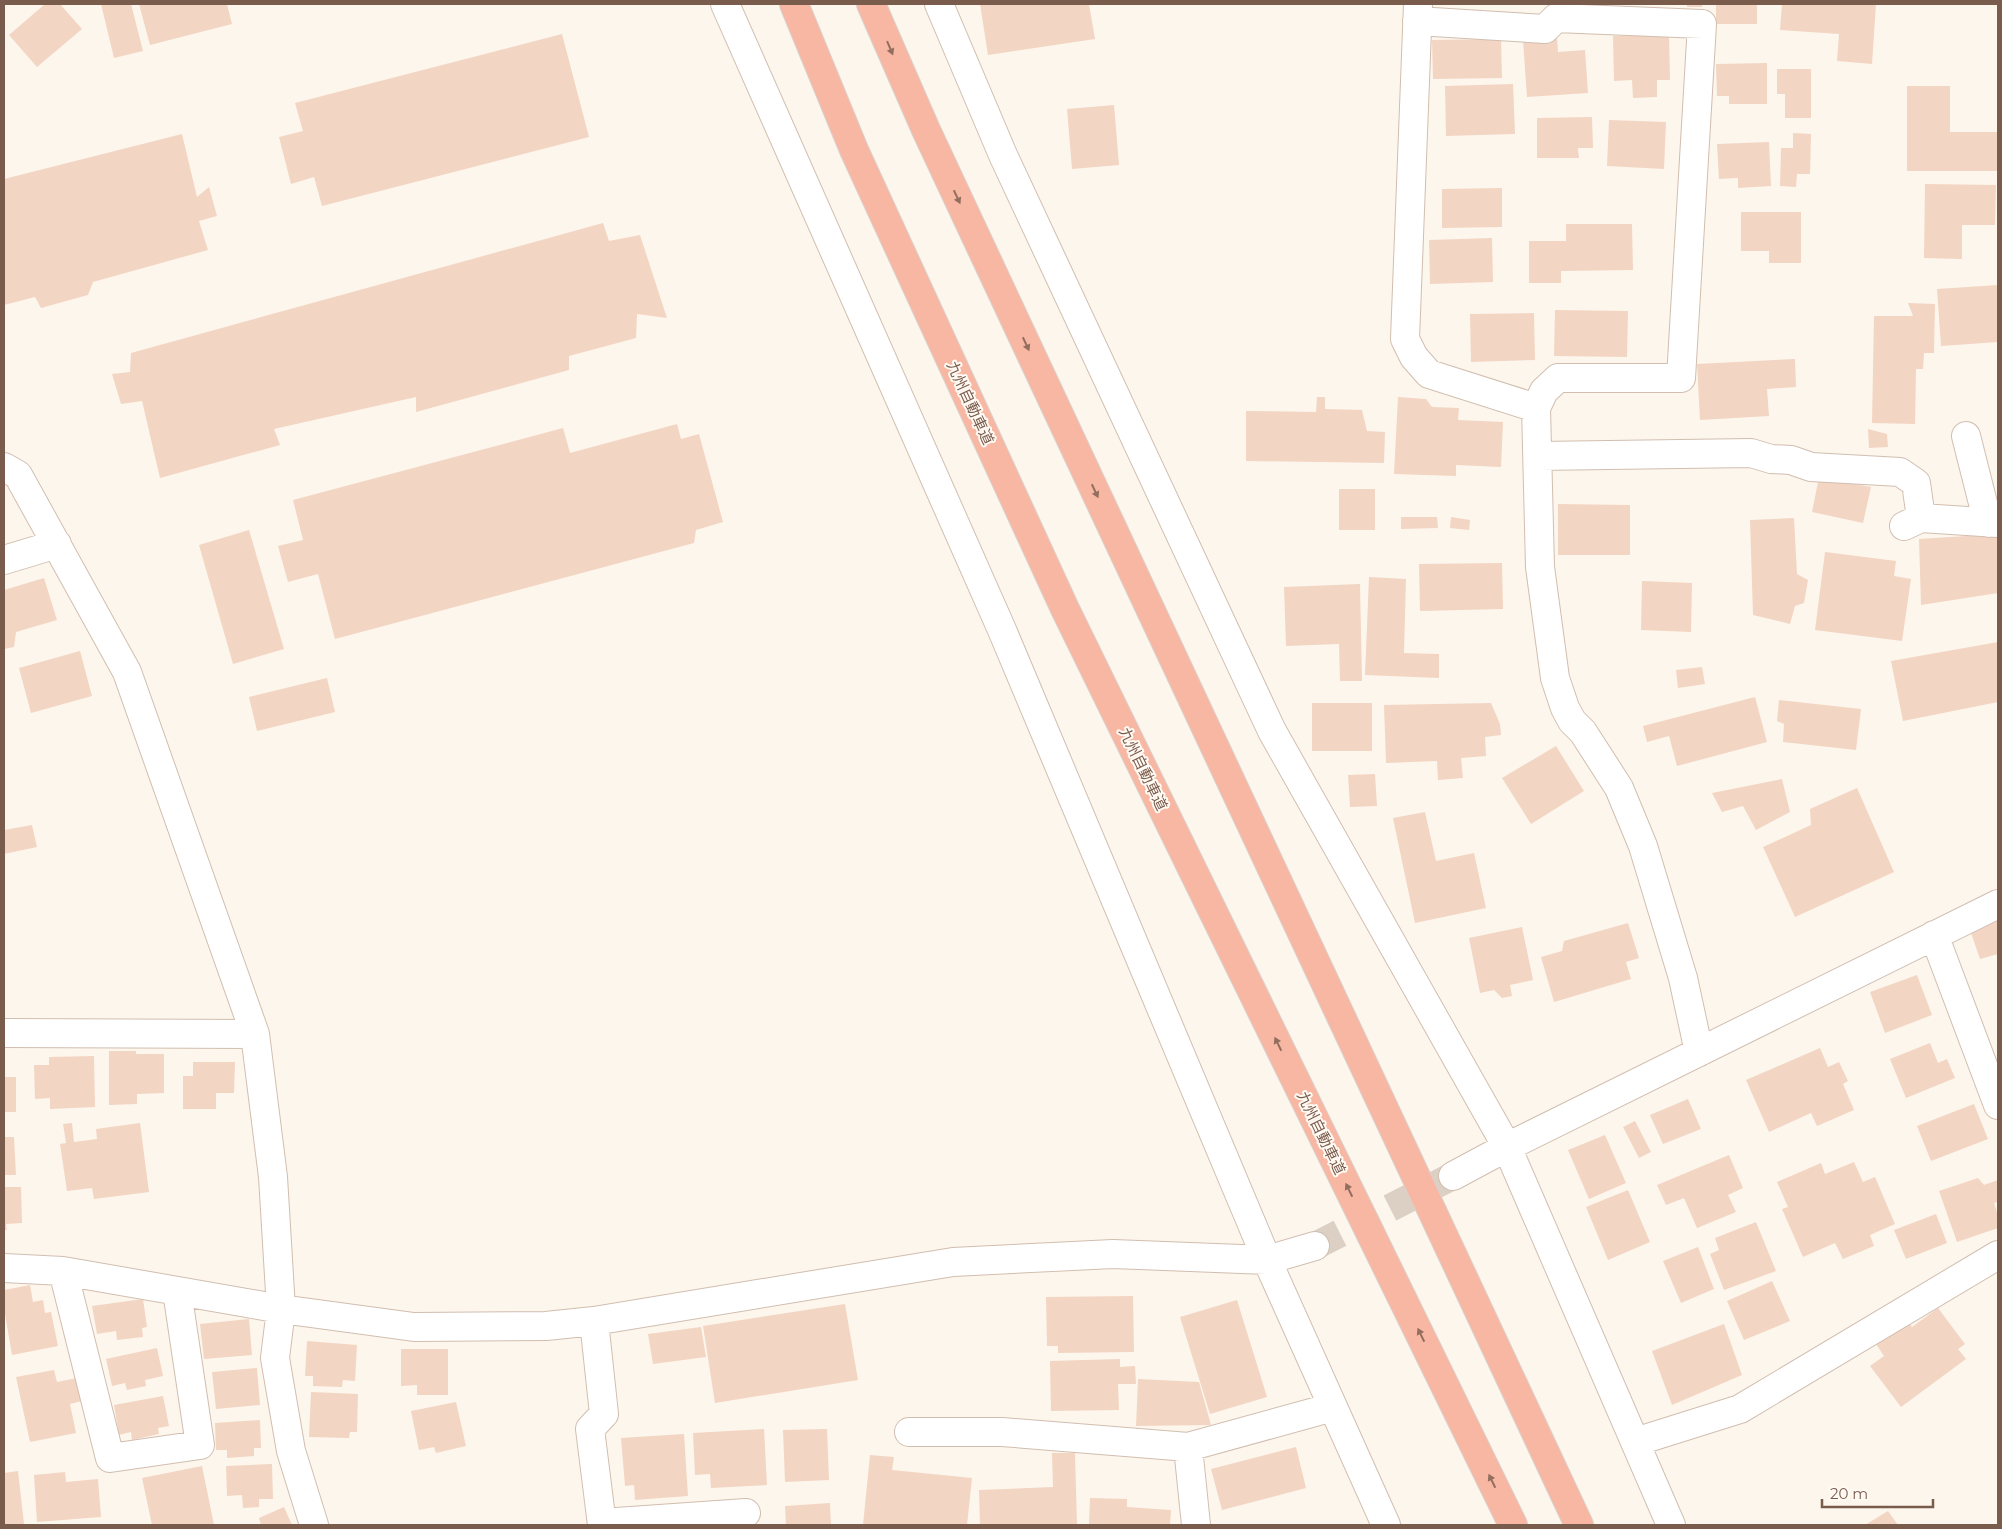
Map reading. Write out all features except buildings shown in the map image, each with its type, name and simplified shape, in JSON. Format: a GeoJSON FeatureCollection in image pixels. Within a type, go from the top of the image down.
{"type":"FeatureCollection","features":[{"type":"Feature","properties":{"kind":"highway","name":"九州自動車道"},"geometry":{"type":"LineString","coordinates":[[794,4],[854,150],[1065,610],[1513,1525]]}},
{"type":"Feature","properties":{"kind":"highway"},"geometry":{"type":"LineString","coordinates":[[871,4],[930,139],[1579,1525]]}},
{"type":"Feature","properties":{"kind":"street"},"geometry":{"type":"LineString","coordinates":[[725,4],[1002,630],[1267,1260],[1386,1525]]}},
{"type":"Feature","properties":{"kind":"street"},"geometry":{"type":"LineString","coordinates":[[939,4],[1002,155],[1272,731],[1507,1147],[1672,1525]]}},
{"type":"Feature","properties":{"kind":"street"},"geometry":{"type":"LineString","coordinates":[[1536,408],[1429,374],[1414,358],[1405,339],[1418,12],[1544,29],[1556,18],[1702,24],[1681,378],[1558,378],[1544,391],[1536,408],[1540,567],[1555,678],[1565,708],[1572,721],[1583,732],[1619,788],[1643,846],[1683,978],[1699,1052]]}},
{"type":"Feature","properties":{"kind":"street"},"geometry":{"type":"LineString","coordinates":[[1538,456],[1751,453],[1771,459],[1791,460],[1811,467],[1900,472],[1916,483],[1913,522],[1993,523],[1966,436]]}},
{"type":"Feature","properties":{"kind":"street"},"geometry":{"type":"LineString","coordinates":[[4,467],[18,475],[127,672],[256,1034],[273,1177],[282,1310],[275,1358],[291,1452],[314,1525]]}},
{"type":"Feature","properties":{"kind":"street"},"geometry":{"type":"LineString","coordinates":[[4,560],[57,544]]}},
{"type":"Feature","properties":{"kind":"street"},"geometry":{"type":"LineString","coordinates":[[1453,1176],[1507,1147],[1998,904]]}},
{"type":"Feature","properties":{"kind":"street"},"geometry":{"type":"LineString","coordinates":[[1934,935],[1998,1105]]}},
{"type":"Feature","properties":{"kind":"street"},"geometry":{"type":"LineString","coordinates":[[4,1033],[256,1034]]}},
{"type":"Feature","properties":{"kind":"street"},"geometry":{"type":"LineString","coordinates":[[4,1268],[63,1271],[282,1310],[414,1327],[546,1326],[594,1320],[953,1262],[1113,1254],[1267,1260],[1315,1246]]}},
{"type":"Feature","properties":{"kind":"street"},"geometry":{"type":"LineString","coordinates":[[1635,1442],[1740,1409],[1998,1255]]}},
{"type":"Feature","properties":{"kind":"street"},"geometry":{"type":"LineString","coordinates":[[63,1271],[110,1458],[200,1445],[177,1291]]}},
{"type":"Feature","properties":{"kind":"street"},"geometry":{"type":"LineString","coordinates":[[594,1320],[604,1414],[590,1429],[602,1524],[746,1513]]}},
{"type":"Feature","properties":{"kind":"street"},"geometry":{"type":"LineString","coordinates":[[909,1432],[1002,1432],[1188,1446],[1333,1407]]}},
{"type":"Feature","properties":{"kind":"street"},"geometry":{"type":"LineString","coordinates":[[1188,1446],[1196,1525]]}},
{"type":"Feature","properties":{"kind":"tunnel"},"geometry":{"type":"LineString","coordinates":[[1315,1246],[1453,1176]]}}]}
